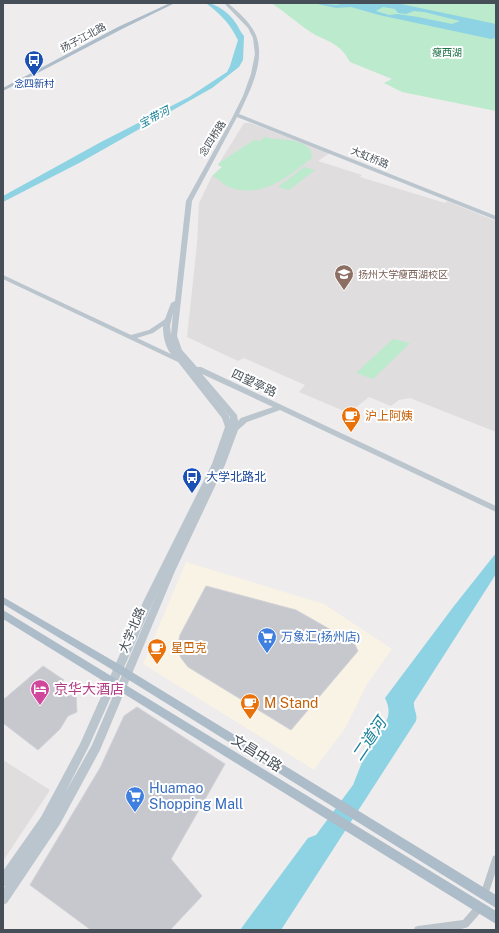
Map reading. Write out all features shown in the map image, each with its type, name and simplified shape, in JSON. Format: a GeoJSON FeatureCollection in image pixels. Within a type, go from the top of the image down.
{"type":"FeatureCollection","features":[{"type":"Feature","properties":{"kind":"main road","name":"扬子江北路"},"geometry":{"type":"LineString","coordinates":[[3,86],[116,27],[166,3]]}},
{"type":"Feature","properties":{"kind":"main road","name":"扬子江北路"},"geometry":{"type":"LineString","coordinates":[[3,90],[120,28],[173,3]]}},
{"type":"Feature","properties":{"kind":"main road","name":"文昌中路"},"geometry":{"type":"LineString","coordinates":[[3,600],[123,672],[496,902]]}},
{"type":"Feature","properties":{"kind":"main road","name":"文昌中路"},"geometry":{"type":"LineString","coordinates":[[3,614],[496,918]]}},
{"type":"Feature","properties":{"kind":"street","name":"念四桥路"},"geometry":{"type":"LineString","coordinates":[[195,368],[179,350],[174,336],[189,201],[197,182],[237,115],[254,68],[257,51],[256,38],[248,24],[226,3]]}},
{"type":"Feature","properties":{"kind":"street","name":"大虹桥路"},"geometry":{"type":"LineString","coordinates":[[237,115],[496,218]]}},
{"type":"Feature","properties":{"kind":"street","name":"四望亭路"},"geometry":{"type":"LineString","coordinates":[[3,277],[496,509]]}},
{"type":"Feature","properties":{"kind":"street","name":"念四桥路"},"geometry":{"type":"LineString","coordinates":[[178,295],[166,320],[166,337],[171,349],[182,361]]}},
{"type":"Feature","properties":{"kind":"street"},"geometry":{"type":"LineString","coordinates":[[132,337],[142,336],[156,330],[166,320]]}},
{"type":"Feature","properties":{"kind":"street","name":"大学北路"},"geometry":{"type":"LineString","coordinates":[[3,899],[56,820],[96,747],[149,600],[216,464],[229,427],[226,418],[182,361]]}},
{"type":"Feature","properties":{"kind":"street"},"geometry":{"type":"LineString","coordinates":[[195,368],[234,417],[235,429]]}},
{"type":"Feature","properties":{"kind":"street"},"geometry":{"type":"LineString","coordinates":[[235,429],[244,420],[279,408]]}},
{"type":"Feature","properties":{"kind":"street","name":"大学北路"},"geometry":{"type":"LineString","coordinates":[[123,672],[221,465],[235,429]]}},
{"type":"Feature","properties":{"kind":"street","name":"大学北路"},"geometry":{"type":"LineString","coordinates":[[3,881],[45,821],[118,685]]}},
{"type":"Feature","properties":{"kind":"street"},"geometry":{"type":"LineString","coordinates":[[484,895],[496,859]]}},
{"type":"Feature","properties":{"kind":"street"},"geometry":{"type":"LineString","coordinates":[[418,930],[465,924],[479,908]]}},
{"type":"Feature","properties":{"kind":"shaded area","name":"扬州大学瘦西湖校区"},"geometry":{"type":"Polygon","coordinates":[[[244,123],[250,123],[330,153],[318,161],[362,175],[360,177],[445,203],[447,201],[496,221],[496,432],[410,398],[399,400],[391,406],[369,397],[349,413],[299,392],[305,385],[244,358],[238,361],[187,337],[197,244],[199,203],[212,176],[222,167],[218,165],[244,123]]]}},
{"type":"Feature","properties":{"kind":"shaded area"},"geometry":{"type":"Polygon","coordinates":[[[186,562],[324,604],[392,649],[367,684],[346,727],[314,770],[143,664],[186,562]]]}},
{"type":"Feature","properties":{"kind":"shaded area"},"geometry":{"type":"Polygon","coordinates":[[[3,760],[50,790],[3,861],[3,760]]]}},
{"type":"Feature","properties":{"kind":"green space","name":"瘦西湖"},"geometry":{"type":"Polygon","coordinates":[[[271,3],[496,3],[496,111],[402,92],[384,83],[392,79],[350,62],[346,55],[332,43],[315,35],[271,3]]]}},
{"type":"Feature","properties":{"kind":"green space"},"geometry":{"type":"Polygon","coordinates":[[[265,137],[301,143],[311,151],[312,158],[275,184],[255,190],[244,190],[229,187],[212,176],[222,167],[218,165],[219,163],[254,140],[260,141],[265,137]]]}},
{"type":"Feature","properties":{"kind":"green space"},"geometry":{"type":"Polygon","coordinates":[[[304,167],[315,170],[289,190],[278,187],[304,167]]]}},
{"type":"Feature","properties":{"kind":"green space"},"geometry":{"type":"Polygon","coordinates":[[[393,339],[410,343],[373,379],[356,373],[393,339]]]}},
{"type":"Feature","properties":{"kind":"water","name":"宝带河"},"geometry":{"type":"Polygon","coordinates":[[[206,3],[210,3],[226,12],[244,36],[243,60],[239,67],[212,88],[81,162],[3,202],[3,196],[101,142],[189,97],[227,72],[238,40],[224,19],[206,3]]]}},
{"type":"Feature","properties":{"kind":"water"},"geometry":{"type":"Polygon","coordinates":[[[313,3],[337,5],[343,3],[401,4],[496,24],[496,38],[491,39],[379,15],[351,7],[336,8],[313,3]],[[383,7],[376,11],[389,15],[397,14],[418,17],[452,24],[460,21],[424,12],[414,11],[406,14],[398,13],[395,9],[383,7]]]}},
{"type":"Feature","properties":{"kind":"water"},"geometry":{"type":"Polygon","coordinates":[[[496,553],[496,574],[414,702],[416,721],[281,930],[240,930],[308,838],[316,835],[353,785],[374,732],[383,725],[388,717],[389,713],[385,698],[496,553]]]}},
{"type":"Feature","properties":{"kind":"building","name":"万象汇(扬州店)"},"geometry":{"type":"Polygon","coordinates":[[[206,586],[296,610],[354,643],[358,651],[291,730],[188,667],[181,658],[177,648],[180,635],[206,586]]]}},
{"type":"Feature","properties":{"kind":"building","name":"京华大酒店"},"geometry":{"type":"Polygon","coordinates":[[[43,666],[64,680],[55,688],[65,695],[76,696],[77,712],[68,716],[60,729],[38,750],[3,723],[3,700],[43,666]]]}},
{"type":"Feature","properties":{"kind":"building","name":"Huamao Shopping Mall"},"geometry":{"type":"Polygon","coordinates":[[[137,707],[225,764],[171,859],[202,896],[170,930],[91,930],[30,885],[100,768],[124,716],[137,707]]]}},
{"type":"Feature","properties":{"kind":"place","name":"念四新村"},"geometry":{"type":"Point","coordinates":[34,77]}},
{"type":"Feature","properties":{"kind":"place","name":"扬州大学瘦西湖校区"},"geometry":{"type":"Point","coordinates":[344,291]}},
{"type":"Feature","properties":{"kind":"place","name":"沪上阿姨"},"geometry":{"type":"Point","coordinates":[351,433]}},
{"type":"Feature","properties":{"kind":"place","name":"大学北路北"},"geometry":{"type":"Point","coordinates":[192,494]}},
{"type":"Feature","properties":{"kind":"place","name":"万象汇(扬州店)"},"geometry":{"type":"Point","coordinates":[267,654]}},
{"type":"Feature","properties":{"kind":"place","name":"星巴克"},"geometry":{"type":"Point","coordinates":[157,665]}},
{"type":"Feature","properties":{"kind":"place","name":"京华大酒店"},"geometry":{"type":"Point","coordinates":[40,706]}},
{"type":"Feature","properties":{"kind":"place","name":"M Stand"},"geometry":{"type":"Point","coordinates":[250,720]}},
{"type":"Feature","properties":{"kind":"place","name":"Huamao Shopping Mall"},"geometry":{"type":"Point","coordinates":[135,813]}},
{"type":"Feature","properties":{"kind":"water label","name":"二道河"},"geometry":{"type":"Point","coordinates":[369,739]}}]}
